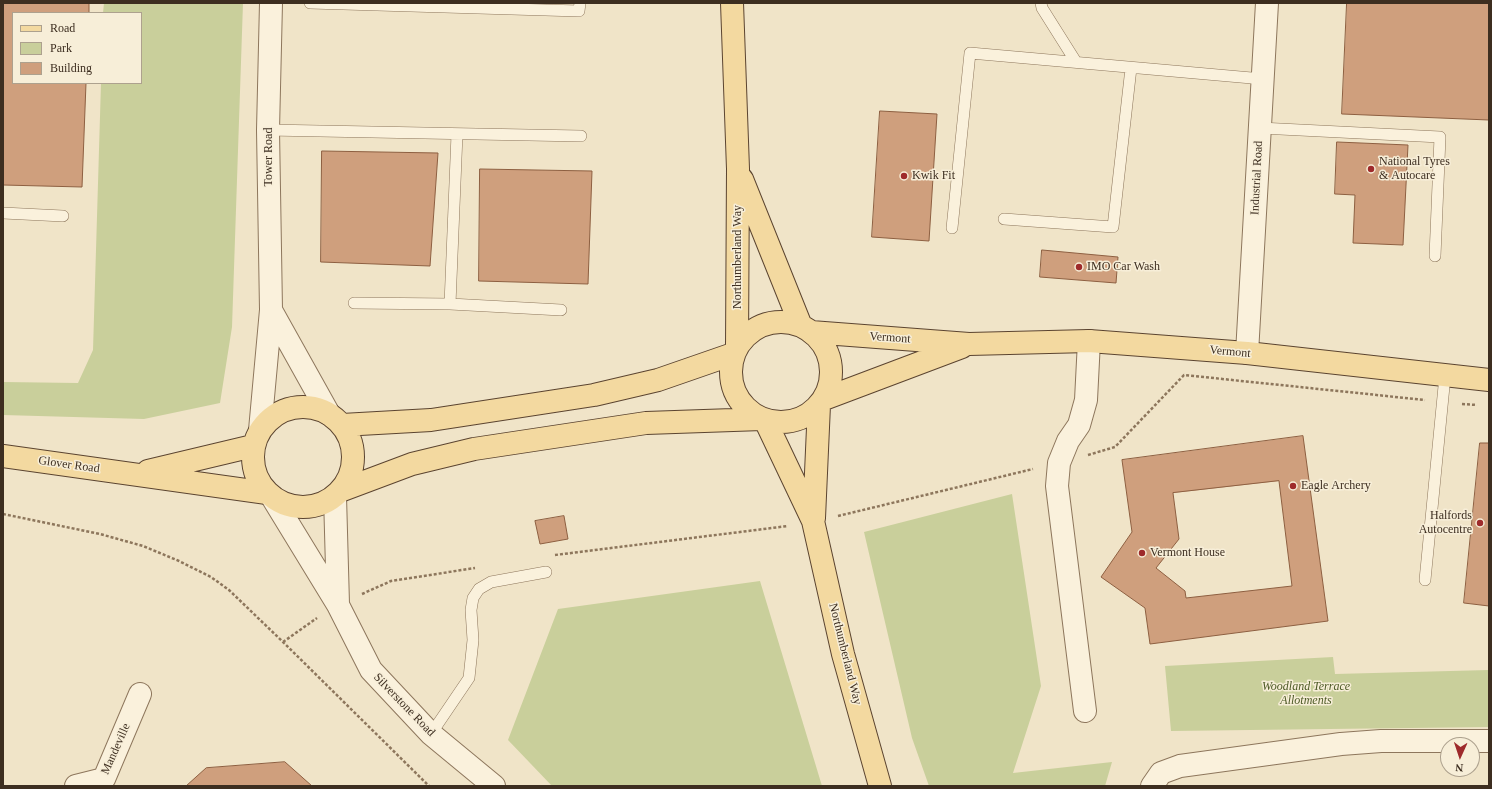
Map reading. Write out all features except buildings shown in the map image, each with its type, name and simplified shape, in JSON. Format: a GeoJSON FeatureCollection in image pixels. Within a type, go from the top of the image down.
{"type":"FeatureCollection","features":[{"type":"Feature","properties":{"kind":"main road","name":"Northumberland Way"},"geometry":{"type":"LineString","coordinates":[[732,3],[738,169],[735,350]]}},
{"type":"Feature","properties":{"kind":"main road","name":"Northumberland Way"},"geometry":{"type":"LineString","coordinates":[[738,169],[806,329]]}},
{"type":"Feature","properties":{"kind":"main road"},"geometry":{"type":"LineString","coordinates":[[338,493],[348,479],[353,465],[353,451],[349,437],[335,419],[315,408],[299,407],[284,410],[270,418],[256,438],[252,463],[257,479],[269,495],[279,502],[293,507],[308,507],[323,504],[338,493],[412,464],[474,449],[646,423],[763,420],[780,423],[794,421],[808,415],[821,402],[830,385],[831,370],[829,356],[822,342],[806,329],[787,322],[773,322],[766,324],[747,335],[735,350],[730,369],[731,384],[738,399],[748,411],[763,420]]}},
{"type":"Feature","properties":{"kind":"main road","name":"Vermont"},"geometry":{"type":"LineString","coordinates":[[806,329],[969,344],[1089,341],[1247,353],[1489,380]]}},
{"type":"Feature","properties":{"kind":"main road","name":"Vermont"},"geometry":{"type":"LineString","coordinates":[[821,402],[969,344]]}},
{"type":"Feature","properties":{"kind":"main road"},"geometry":{"type":"LineString","coordinates":[[335,419],[431,420],[594,395],[658,380],[735,350]]}},
{"type":"Feature","properties":{"kind":"main road","name":"Northumberland Way"},"geometry":{"type":"LineString","coordinates":[[813,521],[821,402]]}},
{"type":"Feature","properties":{"kind":"main road","name":"Northumberland Way"},"geometry":{"type":"LineString","coordinates":[[763,420],[813,521],[843,654],[880,786]]}},
{"type":"Feature","properties":{"kind":"main road","name":"Glover Road"},"geometry":{"type":"LineString","coordinates":[[135,474],[256,438]]}},
{"type":"Feature","properties":{"kind":"main road","name":"Glover Road"},"geometry":{"type":"LineString","coordinates":[[3,456],[135,474],[269,495]]}},
{"type":"Feature","properties":{"kind":"street","name":"Tower Road"},"geometry":{"type":"LineString","coordinates":[[256,438],[271,310],[268,130],[271,3]]}},
{"type":"Feature","properties":{"kind":"street","name":"Industrial Road"},"geometry":{"type":"LineString","coordinates":[[1247,353],[1267,3]]}},
{"type":"Feature","properties":{"kind":"street","name":"Tower Road"},"geometry":{"type":"LineString","coordinates":[[271,310],[335,419]]}},
{"type":"Feature","properties":{"kind":"street"},"geometry":{"type":"LineString","coordinates":[[1086,711],[1057,486],[1059,463],[1068,442],[1079,425],[1086,400],[1089,341]]}},
{"type":"Feature","properties":{"kind":"street","name":"Silverstone Road"},"geometry":{"type":"LineString","coordinates":[[338,493],[338,605]]}},
{"type":"Feature","properties":{"kind":"street","name":"Silverstone Road"},"geometry":{"type":"LineString","coordinates":[[269,495],[338,605],[371,670],[431,734],[494,786]]}},
{"type":"Feature","properties":{"kind":"street","name":"Mandeville"},"geometry":{"type":"LineString","coordinates":[[76,786],[104,779],[140,694]]}},
{"type":"Feature","properties":{"kind":"street"},"geometry":{"type":"LineString","coordinates":[[1152,786],[1161,773],[1180,766],[1341,744],[1381,741],[1489,741]]}},
{"type":"Feature","properties":{"kind":"lane"},"geometry":{"type":"LineString","coordinates":[[310,3],[579,11],[580,3]]}},
{"type":"Feature","properties":{"kind":"lane"},"geometry":{"type":"LineString","coordinates":[[1041,3],[1042,8],[1076,62]]}},
{"type":"Feature","properties":{"kind":"lane"},"geometry":{"type":"LineString","coordinates":[[952,228],[970,53],[1263,79]]}},
{"type":"Feature","properties":{"kind":"lane"},"geometry":{"type":"LineString","coordinates":[[1004,219],[1113,227],[1131,68]]}},
{"type":"Feature","properties":{"kind":"lane"},"geometry":{"type":"LineString","coordinates":[[1260,128],[1440,137],[1435,256]]}},
{"type":"Feature","properties":{"kind":"lane"},"geometry":{"type":"LineString","coordinates":[[268,130],[581,136]]}},
{"type":"Feature","properties":{"kind":"lane"},"geometry":{"type":"LineString","coordinates":[[450,304],[457,134]]}},
{"type":"Feature","properties":{"kind":"lane"},"geometry":{"type":"LineString","coordinates":[[3,213],[63,216]]}},
{"type":"Feature","properties":{"kind":"lane"},"geometry":{"type":"LineString","coordinates":[[354,303],[450,304],[561,310]]}},
{"type":"Feature","properties":{"kind":"lane"},"geometry":{"type":"LineString","coordinates":[[1425,580],[1445,376]]}},
{"type":"Feature","properties":{"kind":"lane"},"geometry":{"type":"LineString","coordinates":[[431,734],[469,678],[473,640],[471,610],[473,598],[479,588],[491,582],[546,572]]}},
{"type":"Feature","properties":{"kind":"path"},"geometry":{"type":"LineString","coordinates":[[554,556],[775,528],[813,521],[1059,463],[1116,447],[1184,375],[1481,406]]}},
{"type":"Feature","properties":{"kind":"path"},"geometry":{"type":"LineString","coordinates":[[3,514],[100,534],[143,546],[179,561],[211,577],[229,590],[284,642],[422,777],[429,786]]}},
{"type":"Feature","properties":{"kind":"path"},"geometry":{"type":"LineString","coordinates":[[284,642],[306,624],[338,605],[391,581],[476,568]]}},
{"type":"Feature","properties":{"kind":"green space"},"geometry":{"type":"Polygon","coordinates":[[[104,3],[243,3],[232,327],[220,403],[144,419],[3,415],[3,382],[78,383],[93,350],[101,84],[142,84],[142,12],[103,12],[104,3]]]}},
{"type":"Feature","properties":{"kind":"green space"},"geometry":{"type":"Polygon","coordinates":[[[1012,494],[1041,686],[1013,773],[1112,762],[1105,786],[929,786],[912,738],[864,532],[1012,494]]]}},
{"type":"Feature","properties":{"kind":"green space"},"geometry":{"type":"Polygon","coordinates":[[[760,581],[822,786],[552,786],[508,740],[558,609],[760,581]]]}},
{"type":"Feature","properties":{"kind":"green space","name":"Woodland Terrace Allotments"},"geometry":{"type":"Polygon","coordinates":[[[1333,657],[1335,674],[1489,670],[1489,727],[1171,731],[1165,666],[1333,657]]]}},
{"type":"Feature","properties":{"kind":"place","name":"National Tyres & Autocare"},"geometry":{"type":"Point","coordinates":[1371,169]}},
{"type":"Feature","properties":{"kind":"place","name":"Kwik Fit"},"geometry":{"type":"Point","coordinates":[904,176]}},
{"type":"Feature","properties":{"kind":"place","name":"IMO Car Wash"},"geometry":{"type":"Point","coordinates":[1079,267]}},
{"type":"Feature","properties":{"kind":"place","name":"Eagle Archery"},"geometry":{"type":"Point","coordinates":[1293,486]}},
{"type":"Feature","properties":{"kind":"place","name":"Halfords Autocentre"},"geometry":{"type":"Point","coordinates":[1480,523]}},
{"type":"Feature","properties":{"kind":"place","name":"Vermont House"},"geometry":{"type":"Point","coordinates":[1142,553]}}]}
